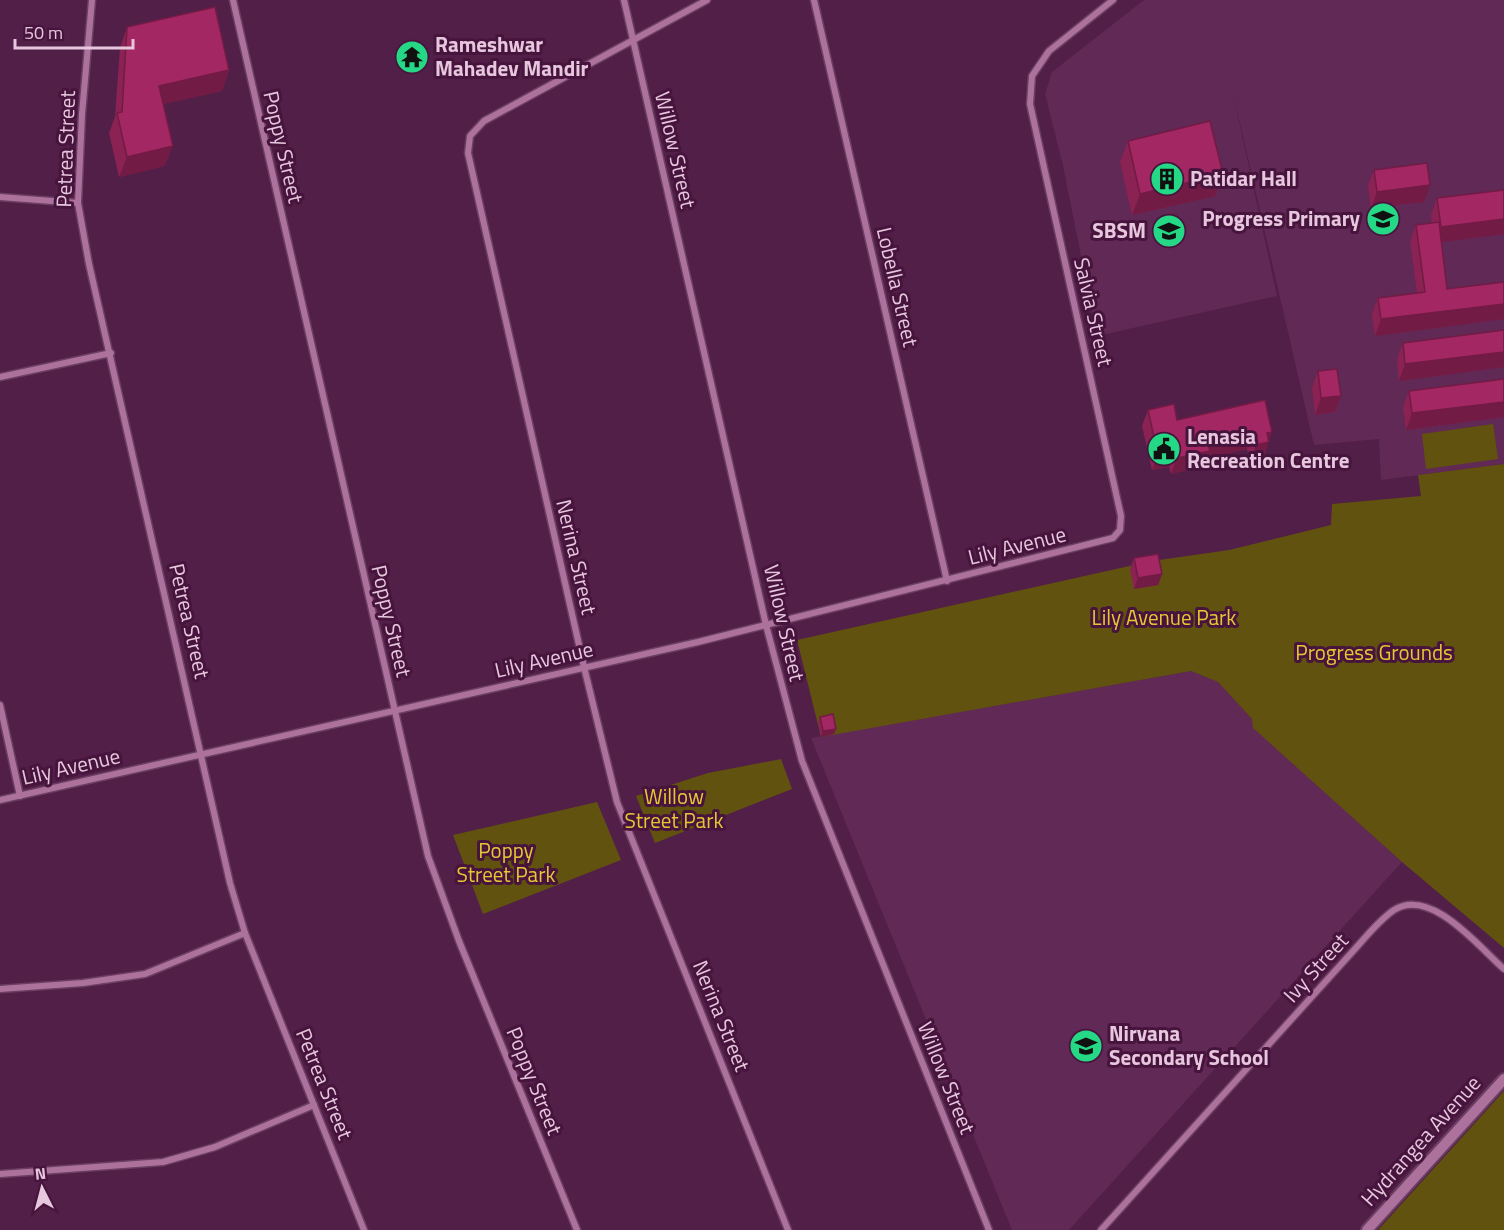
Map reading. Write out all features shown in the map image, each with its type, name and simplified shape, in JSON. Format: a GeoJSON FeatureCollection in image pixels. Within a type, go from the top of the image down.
{"type":"FeatureCollection","features":[{"type":"Feature","properties":{"kind":"street","name":"Petrea Street"},"geometry":{"type":"LineString","coordinates":[[92,0],[82,114],[78,203],[89,264],[230,883],[245,933],[364,1230]]}},
{"type":"Feature","properties":{"kind":"street","name":"Poppy Street"},"geometry":{"type":"LineString","coordinates":[[233,0],[428,856],[459,941],[577,1230]]}},
{"type":"Feature","properties":{"kind":"street","name":"Willow Street"},"geometry":{"type":"LineString","coordinates":[[624,0],[766,625],[794,733],[813,793],[989,1230]]}},
{"type":"Feature","properties":{"kind":"street","name":"Nerina Street"},"geometry":{"type":"LineString","coordinates":[[707,0],[484,121],[475,129],[468,144],[470,165],[584,667],[624,820],[788,1230]]}},
{"type":"Feature","properties":{"kind":"street","name":"Lobella Street"},"geometry":{"type":"LineString","coordinates":[[814,0],[946,581]]}},
{"type":"Feature","properties":{"kind":"street","name":"Salvia Street"},"geometry":{"type":"LineString","coordinates":[[1094,544],[1117,535],[1121,516],[1033,126],[1030,86],[1032,76],[1049,51],[1113,0]]}},
{"type":"Feature","properties":{"kind":"street"},"geometry":{"type":"LineString","coordinates":[[0,197],[78,203]]}},
{"type":"Feature","properties":{"kind":"street"},"geometry":{"type":"LineString","coordinates":[[0,377],[111,353]]}},
{"type":"Feature","properties":{"kind":"street","name":"Lily Avenue"},"geometry":{"type":"LineString","coordinates":[[0,800],[394,712],[766,625],[1094,544]]}},
{"type":"Feature","properties":{"kind":"street"},"geometry":{"type":"LineString","coordinates":[[0,705],[20,796]]}},
{"type":"Feature","properties":{"kind":"street","name":"Ivy Street"},"geometry":{"type":"LineString","coordinates":[[1101,1230],[1354,950],[1394,910],[1404,905],[1416,904],[1439,911],[1504,969]]}},
{"type":"Feature","properties":{"kind":"street"},"geometry":{"type":"LineString","coordinates":[[0,989],[83,983],[145,974],[245,933]]}},
{"type":"Feature","properties":{"kind":"street","name":"Hydrangea Avenue"},"geometry":{"type":"LineString","coordinates":[[1367,1230],[1504,1079]]}},
{"type":"Feature","properties":{"kind":"street"},"geometry":{"type":"LineString","coordinates":[[0,1174],[162,1162],[215,1146],[314,1105]]}},
{"type":"Feature","properties":{"kind":"shaded area","name":"Progress Primary"},"geometry":{"type":"Polygon","coordinates":[[[1144,0],[1504,0],[1504,464],[1381,480],[1379,439],[1314,445],[1232,89],[1277,296],[1097,336],[1063,166],[1045,94],[1052,72],[1144,0]]]}},
{"type":"Feature","properties":{"kind":"shaded area","name":"Nirvana Secondary School"},"geometry":{"type":"Polygon","coordinates":[[[1191,671],[1218,682],[1252,719],[1254,728],[1402,862],[1069,1230],[1012,1230],[811,738],[1191,671]]]}},
{"type":"Feature","properties":{"kind":"green space"},"geometry":{"type":"Polygon","coordinates":[[[1493,424],[1498,459],[1426,469],[1422,434],[1493,424]]]}},
{"type":"Feature","properties":{"kind":"green space","name":"Progress Grounds"},"geometry":{"type":"Polygon","coordinates":[[[1504,464],[1504,948],[1402,862],[1253,728],[1252,719],[1218,682],[1191,671],[821,737],[797,640],[1152,561],[1229,550],[1331,525],[1332,504],[1421,496],[1418,475],[1504,464]]]}},
{"type":"Feature","properties":{"kind":"green space","name":"Willow Street Park"},"geometry":{"type":"Polygon","coordinates":[[[781,759],[792,789],[655,843],[636,796],[708,773],[781,759]]]}},
{"type":"Feature","properties":{"kind":"green space","name":"Poppy Street Park"},"geometry":{"type":"Polygon","coordinates":[[[597,802],[621,860],[483,914],[453,835],[597,802]]]}},
{"type":"Feature","properties":{"kind":"green space"},"geometry":{"type":"Polygon","coordinates":[[[1504,1091],[1504,1230],[1378,1230],[1504,1091]]]}},
{"type":"Feature","properties":{"kind":"building"},"geometry":{"type":"Polygon","coordinates":[[[215,7],[229,70],[159,86],[173,146],[127,157],[117,113],[122,112],[127,27],[215,7]]]}},
{"type":"Feature","properties":{"kind":"building"},"geometry":{"type":"Polygon","coordinates":[[[1210,121],[1223,174],[1140,194],[1128,141],[1210,121]]]}},
{"type":"Feature","properties":{"kind":"building"},"geometry":{"type":"Polygon","coordinates":[[[1427,163],[1430,185],[1377,192],[1374,170],[1427,163]]]}},
{"type":"Feature","properties":{"kind":"building"},"geometry":{"type":"Polygon","coordinates":[[[1504,190],[1504,219],[1441,227],[1437,198],[1504,190]]]}},
{"type":"Feature","properties":{"kind":"building"},"geometry":{"type":"Polygon","coordinates":[[[1439,222],[1447,289],[1504,282],[1504,304],[1381,319],[1378,298],[1425,292],[1416,225],[1439,222]]]}},
{"type":"Feature","properties":{"kind":"building"},"geometry":{"type":"Polygon","coordinates":[[[1504,330],[1504,352],[1405,364],[1403,343],[1504,330]]]}},
{"type":"Feature","properties":{"kind":"building"},"geometry":{"type":"Polygon","coordinates":[[[1337,369],[1341,396],[1321,398],[1318,371],[1337,369]]]}},
{"type":"Feature","properties":{"kind":"building"},"geometry":{"type":"Polygon","coordinates":[[[1504,379],[1504,402],[1412,413],[1409,391],[1504,379]]]}},
{"type":"Feature","properties":{"kind":"building"},"geometry":{"type":"Polygon","coordinates":[[[1265,400],[1272,432],[1267,433],[1269,442],[1256,445],[1253,434],[1208,444],[1210,451],[1177,458],[1175,451],[1158,455],[1148,410],[1174,404],[1177,420],[1265,400]]]}},
{"type":"Feature","properties":{"kind":"building"},"geometry":{"type":"Polygon","coordinates":[[[1158,554],[1162,574],[1138,578],[1134,558],[1158,554]]]}},
{"type":"Feature","properties":{"kind":"building"},"geometry":{"type":"Polygon","coordinates":[[[833,714],[836,729],[823,731],[820,717],[833,714]]]}},
{"type":"Feature","properties":{"kind":"place","name":"Rameshwar Mahadev Mandir"},"geometry":{"type":"Point","coordinates":[412,57]}},
{"type":"Feature","properties":{"kind":"place","name":"Patidar Hall"},"geometry":{"type":"Point","coordinates":[1167,179]}},
{"type":"Feature","properties":{"kind":"place","name":"Progress Primary"},"geometry":{"type":"Point","coordinates":[1383,219]}},
{"type":"Feature","properties":{"kind":"place","name":"SBSM"},"geometry":{"type":"Point","coordinates":[1169,231]}},
{"type":"Feature","properties":{"kind":"place","name":"Lenasia Recreation Centre"},"geometry":{"type":"Point","coordinates":[1164,449]}},
{"type":"Feature","properties":{"kind":"place","name":"Nirvana Secondary School"},"geometry":{"type":"Point","coordinates":[1086,1046]}},
{"type":"Feature","properties":{"kind":"park label","name":"Lily Avenue Park"},"geometry":{"type":"Point","coordinates":[1164,618]}}]}
